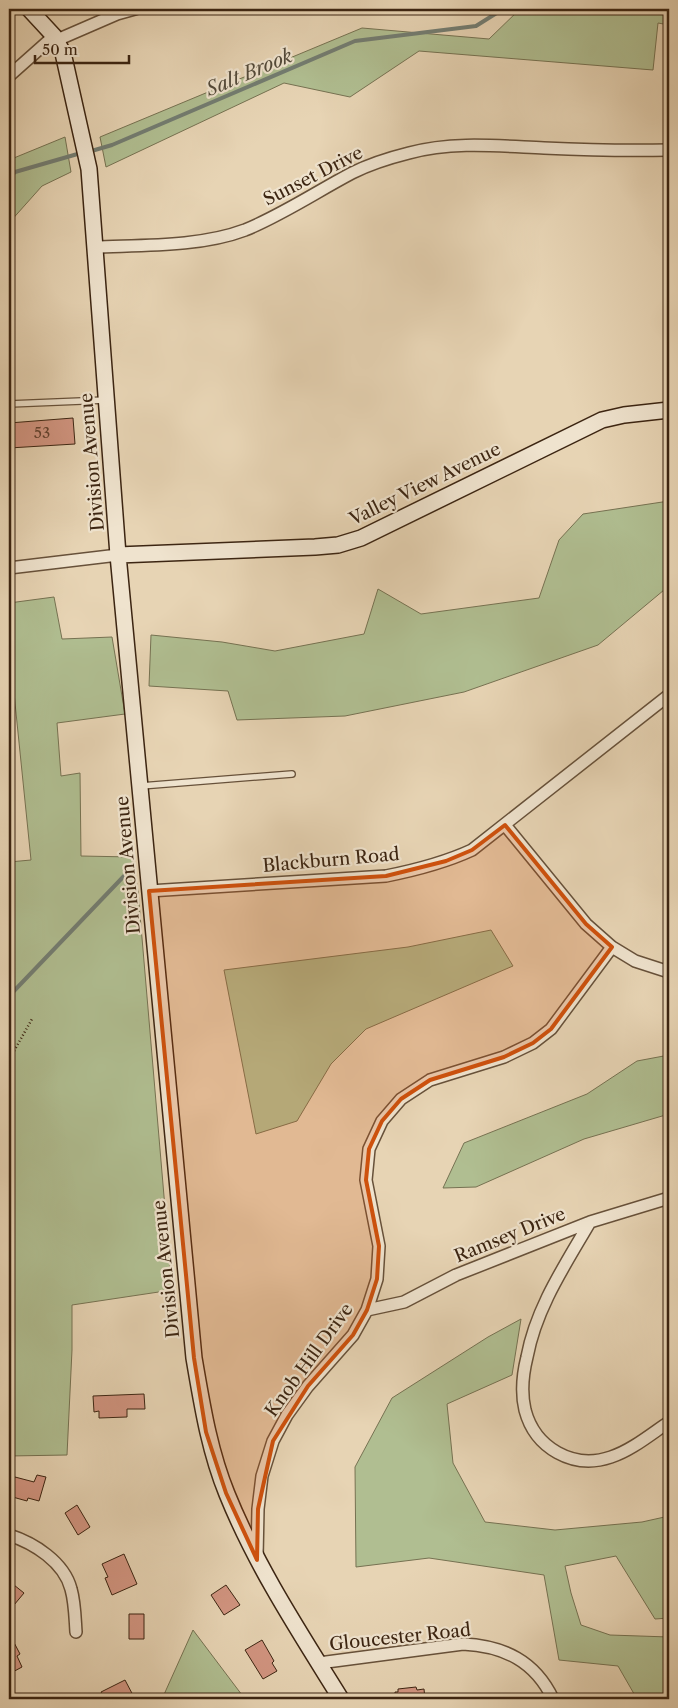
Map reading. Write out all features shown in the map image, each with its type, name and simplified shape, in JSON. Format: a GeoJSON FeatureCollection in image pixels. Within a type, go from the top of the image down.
{"type":"FeatureCollection","features":[{"type":"Feature","properties":{"kind":"street","name":"Division Avenue"},"geometry":{"type":"LineString","coordinates":[[29,9],[55,38],[63,53],[89,169],[118,555],[139,786],[194,1358],[206,1432],[226,1494],[257,1560],[341,1699]]}},
{"type":"Feature","properties":{"kind":"street"},"geometry":{"type":"LineString","coordinates":[[9,76],[55,38],[117,14],[136,9]]}},
{"type":"Feature","properties":{"kind":"street","name":"Sunset Drive"},"geometry":{"type":"LineString","coordinates":[[95,247],[214,239],[243,230],[274,217],[353,172],[410,152],[471,144],[613,151],[669,150]]}},
{"type":"Feature","properties":{"kind":"street","name":"Valley View Avenue"},"geometry":{"type":"LineString","coordinates":[[9,568],[118,555],[315,548],[346,542],[361,538],[602,420],[624,415],[669,410]]}},
{"type":"Feature","properties":{"kind":"street","name":"Blackburn Road"},"geometry":{"type":"LineString","coordinates":[[149,891],[386,876],[446,862],[472,850],[506,825],[669,695]]}},
{"type":"Feature","properties":{"kind":"street"},"geometry":{"type":"LineString","coordinates":[[506,825],[586,924],[612,947],[635,961],[669,972]]}},
{"type":"Feature","properties":{"kind":"street","name":"Knob Hill Drive"},"geometry":{"type":"LineString","coordinates":[[257,1560],[258,1509],[262,1476],[273,1441],[287,1414],[308,1386],[353,1335],[367,1310],[377,1279],[379,1246],[366,1180],[369,1149],[382,1121],[401,1099],[430,1080],[504,1057],[533,1043],[551,1029],[612,947]]}},
{"type":"Feature","properties":{"kind":"street","name":"Ramsey Drive"},"geometry":{"type":"LineString","coordinates":[[367,1310],[404,1302],[456,1275],[590,1222],[669,1198]]}},
{"type":"Feature","properties":{"kind":"street"},"geometry":{"type":"LineString","coordinates":[[590,1222],[553,1287],[536,1322],[527,1356],[523,1385],[525,1410],[532,1428],[542,1442],[553,1451],[568,1458],[584,1462],[612,1457],[669,1422]]}},
{"type":"Feature","properties":{"kind":"street"},"geometry":{"type":"LineString","coordinates":[[9,1535],[28,1542],[44,1553],[65,1575],[71,1588],[76,1632]]}},
{"type":"Feature","properties":{"kind":"street","name":"Gloucester Road"},"geometry":{"type":"LineString","coordinates":[[319,1663],[463,1644],[478,1645],[509,1653],[523,1662],[547,1686],[553,1699]]}},
{"type":"Feature","properties":{"kind":"lane"},"geometry":{"type":"LineString","coordinates":[[9,404],[106,400]]}},
{"type":"Feature","properties":{"kind":"lane"},"geometry":{"type":"LineString","coordinates":[[139,786],[292,774]]}},
{"type":"Feature","properties":{"kind":"path"},"geometry":{"type":"LineString","coordinates":[[9,1060],[32,1019]]}},
{"type":"Feature","properties":{"kind":"highlighted area"},"geometry":{"type":"Polygon","coordinates":[[[505,825],[586,924],[612,947],[551,1029],[533,1043],[504,1057],[430,1080],[401,1099],[382,1121],[369,1149],[366,1180],[379,1246],[377,1279],[367,1310],[353,1335],[308,1386],[273,1441],[258,1509],[257,1560],[226,1493],[206,1432],[194,1358],[149,891],[386,876],[446,861],[472,850],[505,825]]]}},
{"type":"Feature","properties":{"kind":"green space"},"geometry":{"type":"Polygon","coordinates":[[[520,9],[669,9],[669,25],[658,23],[653,70],[419,51],[350,97],[284,83],[106,167],[100,137],[362,28],[489,39],[520,9]]]}},
{"type":"Feature","properties":{"kind":"green space"},"geometry":{"type":"Polygon","coordinates":[[[65,137],[71,172],[42,186],[9,223],[9,160],[65,137]]]}},
{"type":"Feature","properties":{"kind":"green space"},"geometry":{"type":"Polygon","coordinates":[[[669,501],[669,571],[664,590],[598,645],[464,692],[345,716],[237,720],[228,691],[149,686],[151,635],[222,642],[275,651],[364,634],[378,589],[421,614],[539,598],[559,540],[583,514],[669,501]]]}},
{"type":"Feature","properties":{"kind":"green space"},"geometry":{"type":"Polygon","coordinates":[[[54,597],[62,639],[112,637],[125,714],[57,723],[61,776],[80,773],[81,856],[132,857],[138,891],[172,1290],[72,1305],[67,1455],[9,1456],[9,1334],[12,1290],[9,1290],[9,862],[31,860],[9,644],[9,603],[54,597]]]}},
{"type":"Feature","properties":{"kind":"green space"},"geometry":{"type":"Polygon","coordinates":[[[491,930],[513,966],[366,1029],[331,1064],[297,1121],[256,1134],[224,970],[408,947],[491,930]]]}},
{"type":"Feature","properties":{"kind":"green space"},"geometry":{"type":"Polygon","coordinates":[[[669,1055],[669,1114],[584,1139],[476,1187],[443,1188],[464,1143],[587,1094],[637,1061],[669,1055]]]}},
{"type":"Feature","properties":{"kind":"green space"},"geometry":{"type":"Polygon","coordinates":[[[521,1319],[512,1375],[447,1404],[453,1463],[485,1522],[555,1530],[642,1522],[669,1516],[669,1618],[655,1619],[616,1556],[565,1566],[581,1625],[610,1635],[669,1637],[669,1699],[637,1699],[618,1666],[559,1660],[544,1575],[429,1558],[356,1567],[355,1467],[392,1398],[488,1337],[521,1319]]]}},
{"type":"Feature","properties":{"kind":"green space"},"geometry":{"type":"Polygon","coordinates":[[[193,1630],[245,1699],[162,1699],[193,1630]]]}},
{"type":"Feature","properties":{"kind":"building"},"geometry":{"type":"Polygon","coordinates":[[[73,418],[75,444],[9,448],[9,423],[73,418]]]}},
{"type":"Feature","properties":{"kind":"building"},"geometry":{"type":"Polygon","coordinates":[[[144,1394],[145,1409],[127,1409],[127,1417],[99,1418],[99,1411],[94,1412],[93,1396],[144,1394]]]}},
{"type":"Feature","properties":{"kind":"building"},"geometry":{"type":"Polygon","coordinates":[[[37,1475],[46,1477],[39,1501],[28,1498],[27,1501],[9,1496],[15,1477],[34,1482],[37,1475]]]}},
{"type":"Feature","properties":{"kind":"building"},"geometry":{"type":"Polygon","coordinates":[[[77,1505],[90,1527],[78,1535],[65,1513],[77,1505]]]}},
{"type":"Feature","properties":{"kind":"building"},"geometry":{"type":"Polygon","coordinates":[[[124,1554],[137,1584],[112,1595],[105,1578],[108,1577],[102,1564],[124,1554]]]}},
{"type":"Feature","properties":{"kind":"building"},"geometry":{"type":"Polygon","coordinates":[[[9,1581],[24,1593],[9,1611],[9,1581]]]}},
{"type":"Feature","properties":{"kind":"building"},"geometry":{"type":"Polygon","coordinates":[[[226,1585],[240,1605],[224,1615],[211,1595],[226,1585]]]}},
{"type":"Feature","properties":{"kind":"building"},"geometry":{"type":"Polygon","coordinates":[[[129,1614],[144,1614],[144,1639],[129,1639],[129,1614]]]}},
{"type":"Feature","properties":{"kind":"building"},"geometry":{"type":"Polygon","coordinates":[[[9,1633],[20,1654],[17,1656],[22,1667],[9,1674],[9,1633]]]}},
{"type":"Feature","properties":{"kind":"building"},"geometry":{"type":"Polygon","coordinates":[[[262,1640],[274,1661],[272,1663],[277,1671],[263,1679],[245,1650],[262,1640]]]}},
{"type":"Feature","properties":{"kind":"building"},"geometry":{"type":"Polygon","coordinates":[[[125,1680],[135,1699],[105,1699],[101,1692],[125,1680]]]}},
{"type":"Feature","properties":{"kind":"building"},"geometry":{"type":"Polygon","coordinates":[[[416,1687],[417,1690],[424,1689],[425,1699],[395,1699],[395,1692],[398,1692],[398,1689],[416,1687]]]}},
{"type":"Feature","properties":{"kind":"waterway","name":"Salt Brook"},"geometry":{"type":"LineString","coordinates":[[88,152],[112,145],[355,41],[476,26],[503,9]]}},
{"type":"Feature","properties":{"kind":"waterway","name":"Salt Brook"},"geometry":{"type":"LineString","coordinates":[[9,178],[15,172],[81,153]]}},
{"type":"Feature","properties":{"kind":"waterway"},"geometry":{"type":"LineString","coordinates":[[13,992],[124,876]]}}]}
